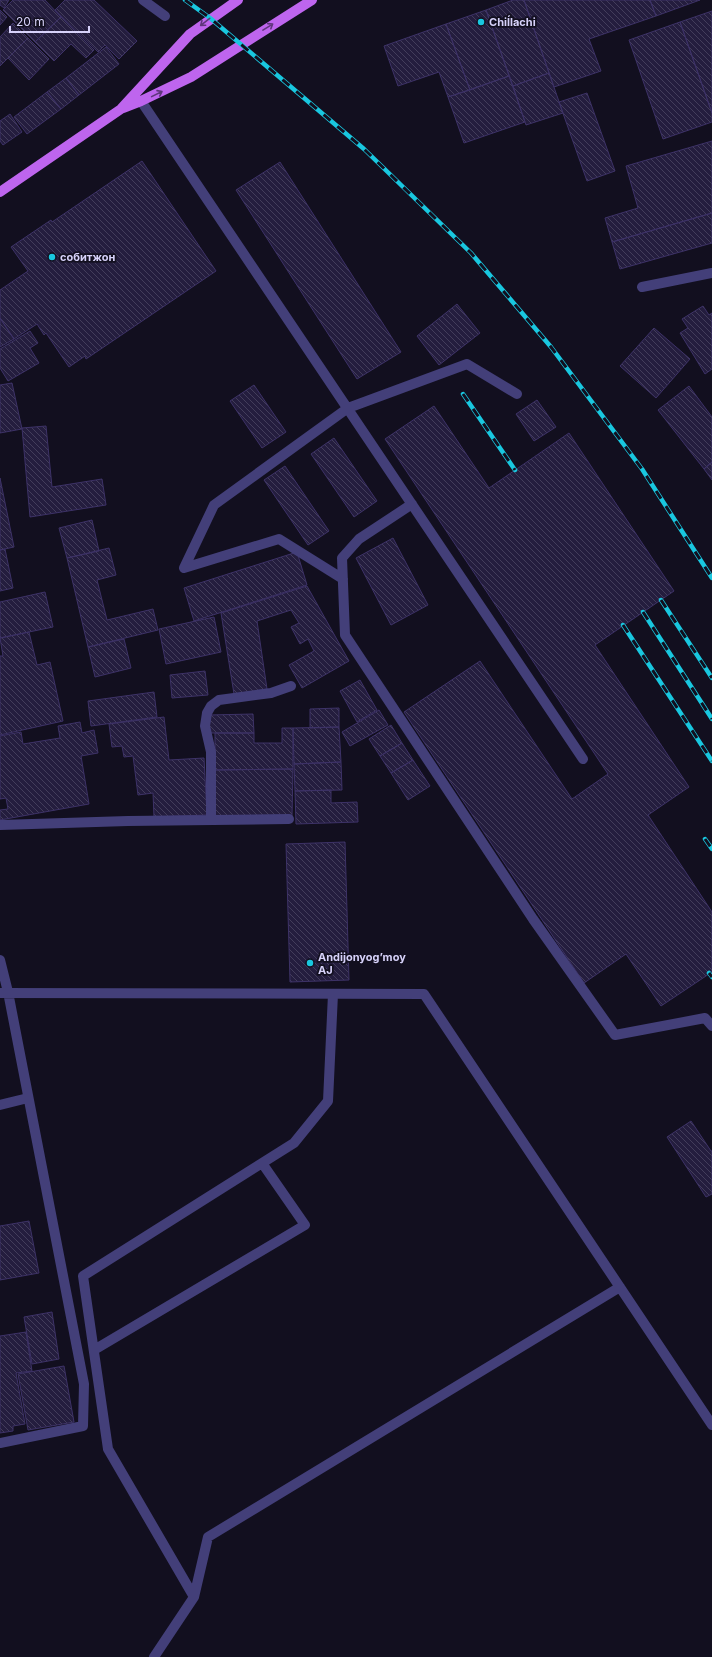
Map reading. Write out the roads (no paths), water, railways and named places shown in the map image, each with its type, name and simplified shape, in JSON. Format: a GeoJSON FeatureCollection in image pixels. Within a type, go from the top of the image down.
{"type":"FeatureCollection","features":[{"type":"Feature","properties":{"kind":"main road"},"geometry":{"type":"LineString","coordinates":[[121,109],[190,34],[238,0]]}},
{"type":"Feature","properties":{"kind":"main road"},"geometry":{"type":"LineString","coordinates":[[0,192],[121,109],[191,77],[312,0]]}},
{"type":"Feature","properties":{"kind":"street"},"geometry":{"type":"LineString","coordinates":[[143,0],[165,16]]}},
{"type":"Feature","properties":{"kind":"street"},"geometry":{"type":"LineString","coordinates":[[141,101],[583,759]]}},
{"type":"Feature","properties":{"kind":"street"},"geometry":{"type":"LineString","coordinates":[[642,288],[712,273]]}},
{"type":"Feature","properties":{"kind":"street"},"geometry":{"type":"LineString","coordinates":[[343,579],[279,539],[184,568],[214,505],[348,408],[467,364],[517,394]]}},
{"type":"Feature","properties":{"kind":"street"},"geometry":{"type":"LineString","coordinates":[[412,504],[359,539],[342,558],[345,635],[533,919],[615,1035],[705,1018],[712,1026]]}},
{"type":"Feature","properties":{"kind":"street"},"geometry":{"type":"LineString","coordinates":[[211,820],[211,752],[205,726],[207,713],[211,706],[219,700],[271,692],[292,686]]}},
{"type":"Feature","properties":{"kind":"street"},"geometry":{"type":"LineString","coordinates":[[0,825],[128,821],[289,819]]}},
{"type":"Feature","properties":{"kind":"street"},"geometry":{"type":"LineString","coordinates":[[0,960],[4,992],[28,1098],[84,1384],[83,1426],[0,1443]]}},
{"type":"Feature","properties":{"kind":"street"},"geometry":{"type":"LineString","coordinates":[[4,992],[424,994],[712,1425]]}},
{"type":"Feature","properties":{"kind":"street"},"geometry":{"type":"LineString","coordinates":[[194,1598],[108,1449],[83,1276],[294,1143],[328,1101],[333,994]]}},
{"type":"Feature","properties":{"kind":"street"},"geometry":{"type":"LineString","coordinates":[[0,1105],[28,1098]]}},
{"type":"Feature","properties":{"kind":"street"},"geometry":{"type":"LineString","coordinates":[[94,1350],[305,1226],[262,1163]]}},
{"type":"Feature","properties":{"kind":"street"},"geometry":{"type":"LineString","coordinates":[[154,1657],[194,1598],[208,1537],[620,1287]]}},
{"type":"Feature","properties":{"kind":"railway"},"geometry":{"type":"LineString","coordinates":[[185,0],[210,18],[364,149],[471,253],[551,347],[642,469],[712,578]]}},
{"type":"Feature","properties":{"kind":"railway"},"geometry":{"type":"LineString","coordinates":[[463,394],[515,470]]}},
{"type":"Feature","properties":{"kind":"railway"},"geometry":{"type":"LineString","coordinates":[[661,600],[712,678]]}},
{"type":"Feature","properties":{"kind":"railway"},"geometry":{"type":"LineString","coordinates":[[643,612],[712,719]]}},
{"type":"Feature","properties":{"kind":"railway"},"geometry":{"type":"LineString","coordinates":[[623,625],[712,761]]}},
{"type":"Feature","properties":{"kind":"railway"},"geometry":{"type":"LineString","coordinates":[[705,839],[712,849]]}},
{"type":"Feature","properties":{"kind":"railway"},"geometry":{"type":"LineString","coordinates":[[709,973],[712,977]]}},
{"type":"Feature","properties":{"kind":"place","name":"Chiĺlachi"},"geometry":{"type":"Point","coordinates":[481,22]}},
{"type":"Feature","properties":{"kind":"place","name":"собитжон"},"geometry":{"type":"Point","coordinates":[52,257]}},
{"type":"Feature","properties":{"kind":"place","name":"Andijonyog’moy AJ"},"geometry":{"type":"Point","coordinates":[310,963]}}]}
